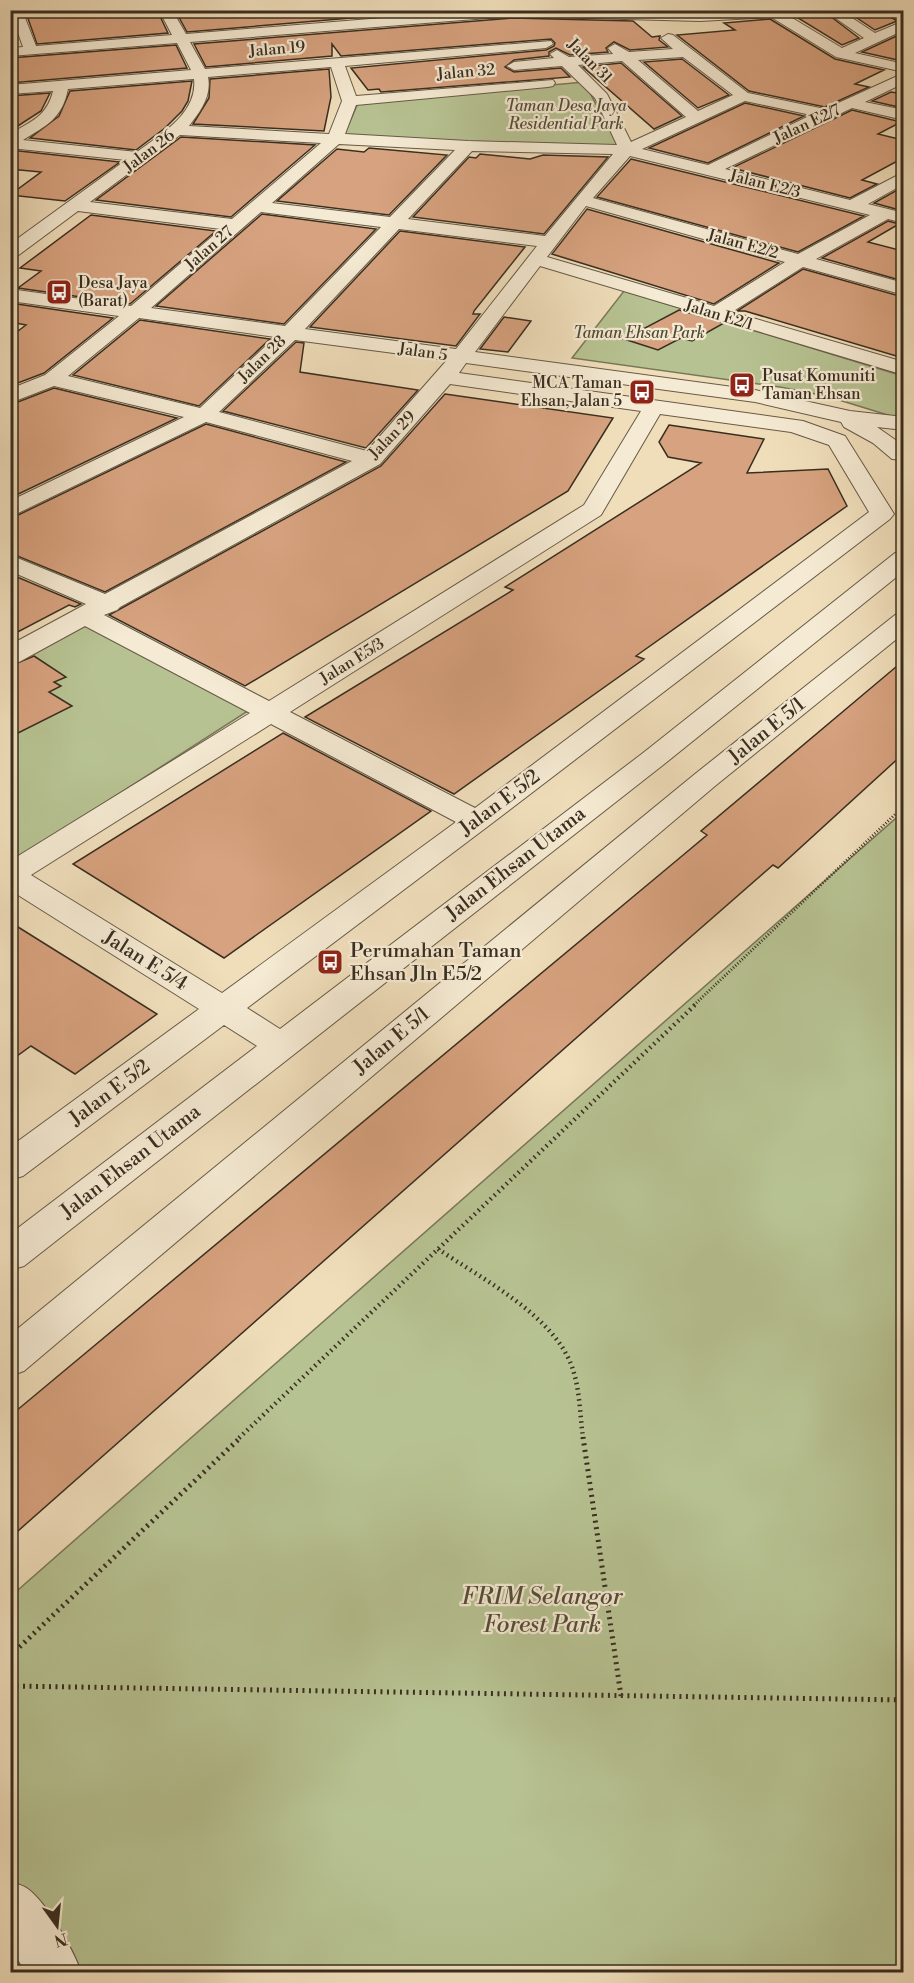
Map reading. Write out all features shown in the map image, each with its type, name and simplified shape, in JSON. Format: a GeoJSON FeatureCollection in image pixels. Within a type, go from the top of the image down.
{"type":"FeatureCollection","features":[{"type":"Feature","properties":{"kind":"street"},"geometry":{"type":"LineString","coordinates":[[15,10],[31,50]]}},
{"type":"Feature","properties":{"kind":"street"},"geometry":{"type":"LineString","coordinates":[[334,10],[375,58]]}},
{"type":"Feature","properties":{"kind":"street"},"geometry":{"type":"LineString","coordinates":[[830,10],[873,38]]}},
{"type":"Feature","properties":{"kind":"street"},"geometry":{"type":"LineString","coordinates":[[18,89],[12,49],[31,50],[44,44],[170,27],[346,25],[511,11],[710,16],[771,12],[841,54],[903,68]]}},
{"type":"Feature","properties":{"kind":"street","name":"Jalan 31"},"geometry":{"type":"LineString","coordinates":[[511,11],[602,97],[627,150]]}},
{"type":"Feature","properties":{"kind":"street"},"geometry":{"type":"LineString","coordinates":[[573,13],[696,117]]}},
{"type":"Feature","properties":{"kind":"street"},"geometry":{"type":"LineString","coordinates":[[639,15],[743,96],[826,114]]}},
{"type":"Feature","properties":{"kind":"street"},"geometry":{"type":"LineString","coordinates":[[841,54],[873,38],[901,20]]}},
{"type":"Feature","properties":{"kind":"street"},"geometry":{"type":"LineString","coordinates":[[170,27],[200,74]]}},
{"type":"Feature","properties":{"kind":"street","name":"Jalan 19"},"geometry":{"type":"LineString","coordinates":[[18,89],[546,44]]}},
{"type":"Feature","properties":{"kind":"street"},"geometry":{"type":"LineString","coordinates":[[496,68],[686,52]]}},
{"type":"Feature","properties":{"kind":"street"},"geometry":{"type":"LineString","coordinates":[[337,62],[349,80],[350,101]]}},
{"type":"Feature","properties":{"kind":"street","name":"Jalan 26"},"geometry":{"type":"LineString","coordinates":[[10,253],[177,130],[194,110],[201,93],[200,74]]}},
{"type":"Feature","properties":{"kind":"street","name":"Jalan E2/7"},"geometry":{"type":"LineString","coordinates":[[710,170],[903,77]]}},
{"type":"Feature","properties":{"kind":"street","name":"Jalan 32"},"geometry":{"type":"LineString","coordinates":[[350,101],[585,79]]}},
{"type":"Feature","properties":{"kind":"street"},"geometry":{"type":"LineString","coordinates":[[10,142],[47,118],[57,106],[62,85]]}},
{"type":"Feature","properties":{"kind":"street"},"geometry":{"type":"LineString","coordinates":[[177,130],[468,146],[627,150],[743,96]]}},
{"type":"Feature","properties":{"kind":"street","name":"Jalan 27"},"geometry":{"type":"LineString","coordinates":[[10,397],[52,379],[135,313],[255,206],[335,139],[350,101]]}},
{"type":"Feature","properties":{"kind":"street"},"geometry":{"type":"LineString","coordinates":[[850,103],[903,115]]}},
{"type":"Feature","properties":{"kind":"street"},"geometry":{"type":"LineString","coordinates":[[10,132],[28,130]]}},
{"type":"Feature","properties":{"kind":"street"},"geometry":{"type":"LineString","coordinates":[[10,142],[142,157]]}},
{"type":"Feature","properties":{"kind":"street","name":"Jalan 28"},"geometry":{"type":"LineString","coordinates":[[10,510],[204,415],[289,334],[468,146]]}},
{"type":"Feature","properties":{"kind":"street","name":"Jalan E2/3"},"geometry":{"type":"LineString","coordinates":[[627,150],[894,216]]}},
{"type":"Feature","properties":{"kind":"street","name":"Jalan 29"},"geometry":{"type":"LineString","coordinates":[[10,656],[372,459],[446,377],[582,200],[627,150]]}},
{"type":"Feature","properties":{"kind":"street"},"geometry":{"type":"LineString","coordinates":[[852,205],[903,177]]}},
{"type":"Feature","properties":{"kind":"street","name":"Jalan E2/2"},"geometry":{"type":"LineString","coordinates":[[582,200],[903,289]]}},
{"type":"Feature","properties":{"kind":"street"},"geometry":{"type":"LineString","coordinates":[[76,206],[236,225]]}},
{"type":"Feature","properties":{"kind":"street"},"geometry":{"type":"LineString","coordinates":[[255,206],[549,242]]}},
{"type":"Feature","properties":{"kind":"street"},"geometry":{"type":"LineString","coordinates":[[714,314],[801,260],[894,216]]}},
{"type":"Feature","properties":{"kind":"street"},"geometry":{"type":"LineString","coordinates":[[20,223],[48,227]]}},
{"type":"Feature","properties":{"kind":"street","name":"Jalan E2/1"},"geometry":{"type":"LineString","coordinates":[[535,260],[903,369]]}},
{"type":"Feature","properties":{"kind":"street","name":"Jalan 5"},"geometry":{"type":"LineString","coordinates":[[10,295],[755,396],[834,414],[903,424]]}},
{"type":"Feature","properties":{"kind":"street"},"geometry":{"type":"LineString","coordinates":[[446,377],[653,408]]}},
{"type":"Feature","properties":{"kind":"street"},"geometry":{"type":"LineString","coordinates":[[52,379],[204,415],[372,459]]}},
{"type":"Feature","properties":{"kind":"street","name":"Jalan E 5/2"},"geometry":{"type":"LineString","coordinates":[[10,1166],[477,821],[882,514],[837,441],[795,426],[653,408]]}},
{"type":"Feature","properties":{"kind":"street","name":"Jalan E5/3"},"geometry":{"type":"LineString","coordinates":[[10,876],[593,510],[653,408]]}},
{"type":"Feature","properties":{"kind":"street","name":"Jalan 5"},"geometry":{"type":"LineString","coordinates":[[834,414],[870,431],[902,457]]}},
{"type":"Feature","properties":{"kind":"street","name":"Jalan Ehsan Utama"},"geometry":{"type":"LineString","coordinates":[[10,1255],[653,759],[903,558]]}},
{"type":"Feature","properties":{"kind":"street"},"geometry":{"type":"LineString","coordinates":[[10,562],[272,712],[477,821]]}},
{"type":"Feature","properties":{"kind":"street","name":"Jalan E 5/1"},"geometry":{"type":"LineString","coordinates":[[10,1359],[705,780],[898,632]]}},
{"type":"Feature","properties":{"kind":"street"},"geometry":{"type":"LineString","coordinates":[[653,759],[705,780]]}},
{"type":"Feature","properties":{"kind":"street","name":"Jalan E 5/4"},"geometry":{"type":"LineString","coordinates":[[10,876],[281,1045]]}},
{"type":"Feature","properties":{"kind":"street"},"geometry":{"type":"LineString","coordinates":[[10,1907],[34,1936],[55,1972]]}},
{"type":"Feature","properties":{"kind":"path"},"geometry":{"type":"LineString","coordinates":[[10,1656],[903,807]]}},
{"type":"Feature","properties":{"kind":"path"},"geometry":{"type":"LineString","coordinates":[[438,1250],[539,1318],[555,1337],[573,1369],[621,1696]]}},
{"type":"Feature","properties":{"kind":"path"},"geometry":{"type":"LineString","coordinates":[[10,1686],[903,1701]]}},
{"type":"Feature","properties":{"kind":"green space","name":"Taman Desa Jaya Residential Park"},"geometry":{"type":"Polygon","coordinates":[[[584,82],[620,149],[343,138],[358,103],[584,82]]]}},
{"type":"Feature","properties":{"kind":"green space","name":"Taman Ehsan Park"},"geometry":{"type":"Polygon","coordinates":[[[624,291],[903,376],[903,417],[891,416],[826,396],[780,387],[572,358],[624,291]]]}},
{"type":"Feature","properties":{"kind":"green space"},"geometry":{"type":"Polygon","coordinates":[[[88,623],[251,709],[11,863],[11,664],[88,623]]]}},
{"type":"Feature","properties":{"kind":"green space","name":"FRIM Selangor Forest Park"},"geometry":{"type":"Polygon","coordinates":[[[903,812],[903,1972],[11,1972],[10,1597],[903,812]]]}},
{"type":"Feature","properties":{"kind":"building"},"geometry":{"type":"Polygon","coordinates":[[[25,10],[157,10],[168,33],[37,44],[25,10]]]}},
{"type":"Feature","properties":{"kind":"building"},"geometry":{"type":"Polygon","coordinates":[[[175,10],[446,10],[187,32],[175,10]]]}},
{"type":"Feature","properties":{"kind":"building"},"geometry":{"type":"Polygon","coordinates":[[[785,10],[822,10],[859,38],[842,45],[785,10]]]}},
{"type":"Feature","properties":{"kind":"building"},"geometry":{"type":"Polygon","coordinates":[[[845,10],[880,10],[897,21],[875,30],[845,10]]]}},
{"type":"Feature","properties":{"kind":"building"},"geometry":{"type":"Polygon","coordinates":[[[512,18],[633,21],[652,37],[660,36],[659,40],[668,47],[630,50],[614,42],[606,48],[608,52],[570,55],[556,48],[549,52],[549,56],[514,60],[505,67],[514,72],[561,68],[570,77],[381,92],[379,89],[368,90],[351,68],[546,50],[555,43],[551,39],[341,56],[332,44],[332,56],[206,67],[194,44],[512,18]]]}},
{"type":"Feature","properties":{"kind":"building"},"geometry":{"type":"Polygon","coordinates":[[[770,19],[835,59],[884,70],[855,84],[869,87],[825,107],[749,91],[677,35],[735,30],[724,23],[770,19]]]}},
{"type":"Feature","properties":{"kind":"building"},"geometry":{"type":"Polygon","coordinates":[[[903,33],[902,61],[862,52],[903,33]]]}},
{"type":"Feature","properties":{"kind":"building"},"geometry":{"type":"Polygon","coordinates":[[[176,45],[187,68],[10,83],[10,58],[176,45]]]}},
{"type":"Feature","properties":{"kind":"building"},"geometry":{"type":"Polygon","coordinates":[[[682,59],[729,95],[698,108],[644,62],[682,59]]]}},
{"type":"Feature","properties":{"kind":"building"},"geometry":{"type":"Polygon","coordinates":[[[621,63],[682,116],[654,129],[583,67],[621,63]]]}},
{"type":"Feature","properties":{"kind":"building"},"geometry":{"type":"Polygon","coordinates":[[[329,69],[331,97],[324,131],[193,124],[209,98],[210,79],[329,69]]]}},
{"type":"Feature","properties":{"kind":"building"},"geometry":{"type":"Polygon","coordinates":[[[192,81],[188,101],[182,111],[165,128],[136,150],[30,138],[59,116],[70,91],[192,81]]]}},
{"type":"Feature","properties":{"kind":"building"},"geometry":{"type":"Polygon","coordinates":[[[891,92],[903,94],[903,108],[872,101],[891,92]]]}},
{"type":"Feature","properties":{"kind":"building"},"geometry":{"type":"Polygon","coordinates":[[[50,93],[41,111],[10,131],[10,96],[50,93]]]}},
{"type":"Feature","properties":{"kind":"building"},"geometry":{"type":"Polygon","coordinates":[[[745,103],[804,116],[708,163],[649,148],[745,103]]]}},
{"type":"Feature","properties":{"kind":"building"},"geometry":{"type":"Polygon","coordinates":[[[852,110],[901,122],[878,134],[903,140],[903,158],[862,180],[877,184],[850,198],[732,168],[852,110]]]}},
{"type":"Feature","properties":{"kind":"building"},"geometry":{"type":"Polygon","coordinates":[[[181,137],[315,145],[231,217],[96,200],[181,137]]]}},
{"type":"Feature","properties":{"kind":"building"},"geometry":{"type":"Polygon","coordinates":[[[369,148],[447,155],[389,215],[277,201],[337,149],[364,152],[369,148]]]}},
{"type":"Feature","properties":{"kind":"building"},"geometry":{"type":"Polygon","coordinates":[[[10,150],[120,162],[65,201],[10,195],[41,172],[10,169],[10,150]]]}},
{"type":"Feature","properties":{"kind":"building"},"geometry":{"type":"Polygon","coordinates":[[[480,154],[530,159],[543,155],[608,157],[544,234],[413,217],[469,157],[476,158],[480,154]]]}},
{"type":"Feature","properties":{"kind":"building"},"geometry":{"type":"Polygon","coordinates":[[[631,159],[864,216],[798,252],[597,197],[631,159]]]}},
{"type":"Feature","properties":{"kind":"building"},"geometry":{"type":"Polygon","coordinates":[[[899,189],[903,190],[903,211],[874,203],[899,189]]]}},
{"type":"Feature","properties":{"kind":"building"},"geometry":{"type":"Polygon","coordinates":[[[587,209],[779,263],[714,304],[552,254],[587,209]]]}},
{"type":"Feature","properties":{"kind":"building"},"geometry":{"type":"Polygon","coordinates":[[[262,214],[376,229],[284,324],[156,306],[262,214]]]}},
{"type":"Feature","properties":{"kind":"building"},"geometry":{"type":"Polygon","coordinates":[[[91,215],[216,231],[130,304],[18,288],[41,271],[20,268],[91,215]]]}},
{"type":"Feature","properties":{"kind":"building"},"geometry":{"type":"Polygon","coordinates":[[[888,221],[899,224],[868,242],[903,251],[903,281],[822,258],[888,221]]]}},
{"type":"Feature","properties":{"kind":"building"},"geometry":{"type":"Polygon","coordinates":[[[400,231],[525,247],[474,311],[473,314],[480,314],[456,346],[310,327],[400,231]]]}},
{"type":"Feature","properties":{"kind":"building"},"geometry":{"type":"Polygon","coordinates":[[[803,269],[903,297],[903,358],[745,311],[737,311],[803,269]]]}},
{"type":"Feature","properties":{"kind":"building"},"geometry":{"type":"Polygon","coordinates":[[[10,303],[113,318],[44,373],[10,386],[10,337],[26,325],[10,322],[10,303]]]}},
{"type":"Feature","properties":{"kind":"building"},"geometry":{"type":"Polygon","coordinates":[[[679,310],[724,323],[692,341],[681,338],[658,350],[624,339],[679,310]]]}},
{"type":"Feature","properties":{"kind":"building"},"geometry":{"type":"Polygon","coordinates":[[[504,317],[531,321],[508,352],[480,349],[504,317]]]}},
{"type":"Feature","properties":{"kind":"building"},"geometry":{"type":"Polygon","coordinates":[[[140,320],[270,339],[199,406],[73,375],[140,320]]]}},
{"type":"Feature","properties":{"kind":"building"},"geometry":{"type":"Polygon","coordinates":[[[296,342],[304,343],[300,372],[418,390],[366,448],[223,411],[296,342]]]}},
{"type":"Feature","properties":{"kind":"building"},"geometry":{"type":"Polygon","coordinates":[[[54,388],[177,418],[10,498],[10,405],[54,388]]]}},
{"type":"Feature","properties":{"kind":"building"},"geometry":{"type":"Polygon","coordinates":[[[445,394],[613,418],[568,491],[245,686],[109,615],[381,466],[445,394]]]}},
{"type":"Feature","properties":{"kind":"building"},"geometry":{"type":"Polygon","coordinates":[[[206,424],[346,462],[105,592],[10,553],[10,519],[206,424]]]}},
{"type":"Feature","properties":{"kind":"building"},"geometry":{"type":"Polygon","coordinates":[[[669,425],[764,439],[747,473],[828,469],[847,506],[636,656],[644,659],[454,794],[305,717],[513,590],[505,587],[701,463],[668,457],[659,442],[669,425]]]}},
{"type":"Feature","properties":{"kind":"building"},"geometry":{"type":"Polygon","coordinates":[[[10,574],[81,604],[75,607],[69,605],[10,636],[10,574]]]}},
{"type":"Feature","properties":{"kind":"building"},"geometry":{"type":"Polygon","coordinates":[[[34,656],[66,677],[54,682],[61,686],[49,692],[72,706],[10,737],[10,666],[34,656]]]}},
{"type":"Feature","properties":{"kind":"building"},"geometry":{"type":"Polygon","coordinates":[[[903,661],[903,754],[778,868],[773,865],[10,1538],[10,1416],[707,835],[701,831],[903,661]]]}},
{"type":"Feature","properties":{"kind":"building"},"geometry":{"type":"Polygon","coordinates":[[[283,733],[431,811],[224,958],[73,864],[283,733]]]}},
{"type":"Feature","properties":{"kind":"building"},"geometry":{"type":"Polygon","coordinates":[[[10,922],[157,1014],[75,1074],[31,1046],[10,1061],[10,922]]]}},
{"type":"Feature","properties":{"kind":"place","name":"Desa Jaya (Barat)"},"geometry":{"type":"Point","coordinates":[59,292]}},
{"type":"Feature","properties":{"kind":"place","name":"Pusat Komuniti Taman Ehsan"},"geometry":{"type":"Point","coordinates":[742,385]}},
{"type":"Feature","properties":{"kind":"place","name":"MCA Taman Ehsan, Jalan 5"},"geometry":{"type":"Point","coordinates":[642,392]}},
{"type":"Feature","properties":{"kind":"place","name":"Perumahan Taman Ehsan Jln E5/2"},"geometry":{"type":"Point","coordinates":[330,962]}}]}
